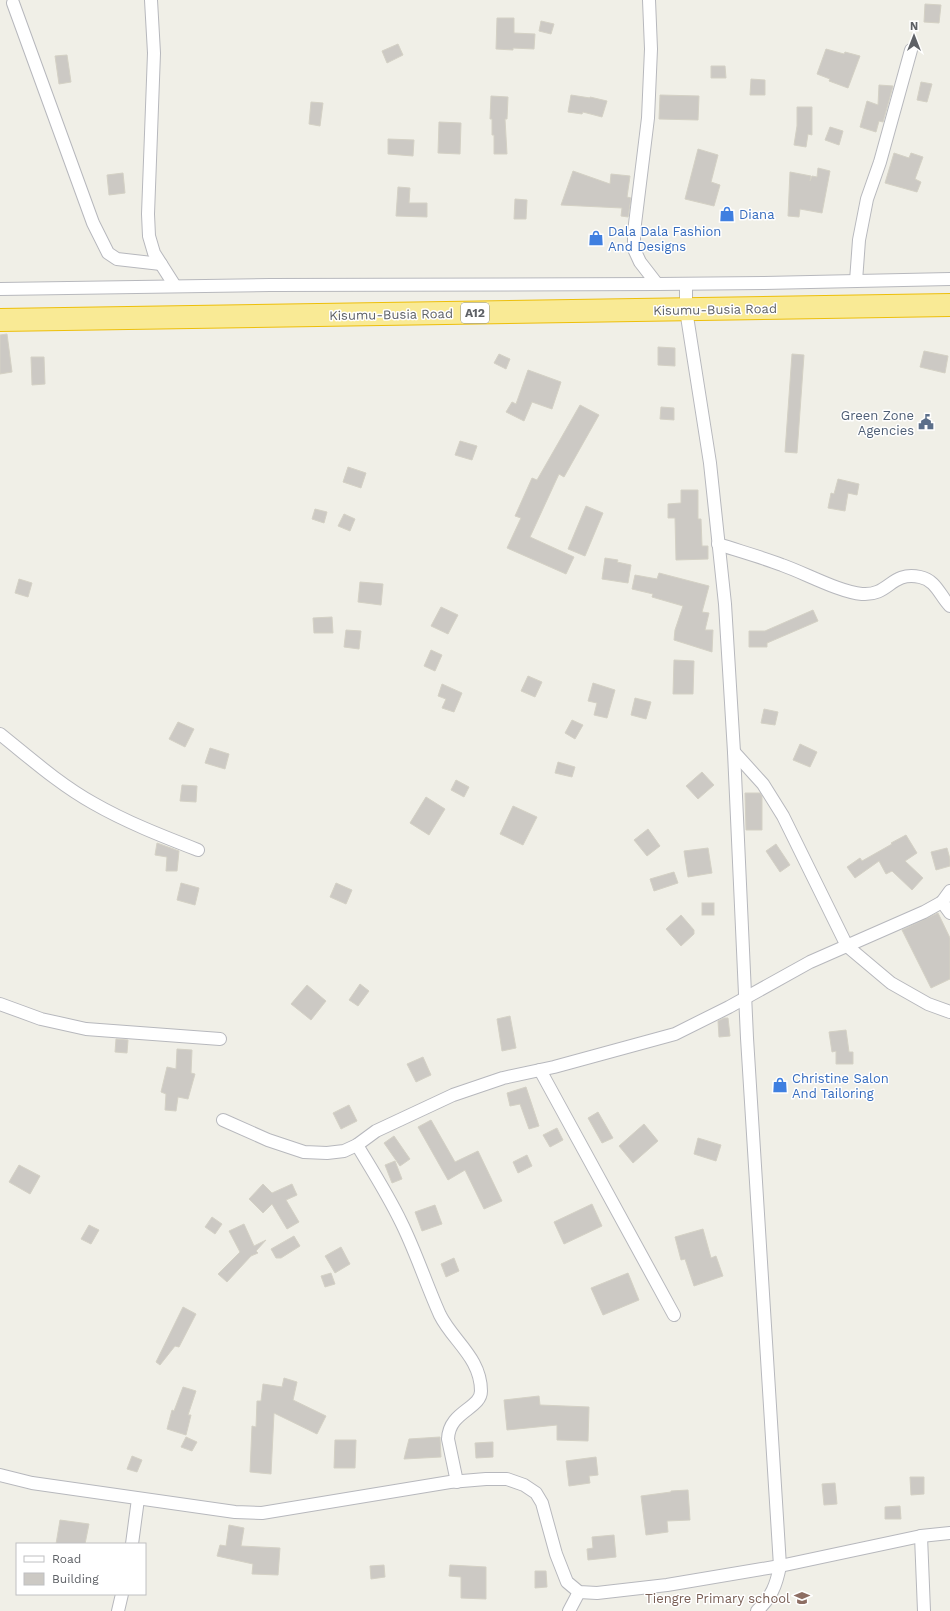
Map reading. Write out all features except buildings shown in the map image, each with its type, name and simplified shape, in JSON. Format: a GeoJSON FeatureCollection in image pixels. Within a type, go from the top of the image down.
{"type":"FeatureCollection","features":[{"type":"Feature","properties":{"kind":"highway","name":"Kisumu-Busia Road"},"geometry":{"type":"LineString","coordinates":[[0,320],[686,310],[950,304]]}},
{"type":"Feature","properties":{"kind":"street"},"geometry":{"type":"LineString","coordinates":[[151,0],[154,53],[148,214],[149,236],[154,253],[176,286]]}},
{"type":"Feature","properties":{"kind":"street"},"geometry":{"type":"LineString","coordinates":[[649,0],[652,49],[648,118],[634,232],[634,249],[640,262],[657,284]]}},
{"type":"Feature","properties":{"kind":"street"},"geometry":{"type":"LineString","coordinates":[[13,3],[93,223],[108,253],[117,259],[161,264]]}},
{"type":"Feature","properties":{"kind":"street"},"geometry":{"type":"LineString","coordinates":[[856,281],[859,240],[867,200],[880,162],[912,50]]}},
{"type":"Feature","properties":{"kind":"street"},"geometry":{"type":"LineString","coordinates":[[0,289],[176,286],[686,284],[950,279]]}},
{"type":"Feature","properties":{"kind":"street"},"geometry":{"type":"LineString","coordinates":[[686,284],[686,310],[710,463],[724,604],[734,752],[745,998],[780,1566],[776,1587],[767,1602],[757,1611]]}},
{"type":"Feature","properties":{"kind":"street"},"geometry":{"type":"LineString","coordinates":[[718,544],[782,565],[852,593],[873,595],[884,590],[894,580],[906,575],[922,577],[940,590],[950,606]]}},
{"type":"Feature","properties":{"kind":"street"},"geometry":{"type":"LineString","coordinates":[[0,734],[51,775],[92,802],[144,830],[198,850]]}},
{"type":"Feature","properties":{"kind":"street"},"geometry":{"type":"LineString","coordinates":[[734,752],[763,784],[783,816],[847,946],[891,984],[928,1004],[950,1012]]}},
{"type":"Feature","properties":{"kind":"street"},"geometry":{"type":"LineString","coordinates":[[223,1120],[268,1140],[304,1152],[338,1152],[356,1145],[376,1131],[453,1095],[503,1078],[540,1070],[675,1034],[810,962],[924,912],[942,902],[950,891]]}},
{"type":"Feature","properties":{"kind":"street"},"geometry":{"type":"LineString","coordinates":[[942,902],[950,913]]}},
{"type":"Feature","properties":{"kind":"street"},"geometry":{"type":"LineString","coordinates":[[0,1004],[41,1019],[86,1029],[220,1039]]}},
{"type":"Feature","properties":{"kind":"street"},"geometry":{"type":"LineString","coordinates":[[540,1070],[674,1315]]}},
{"type":"Feature","properties":{"kind":"street"},"geometry":{"type":"LineString","coordinates":[[356,1145],[401,1223],[440,1314],[450,1332],[464,1347],[473,1362],[480,1384],[480,1397],[477,1402],[456,1419],[450,1426],[448,1439],[457,1482]]}},
{"type":"Feature","properties":{"kind":"street"},"geometry":{"type":"LineString","coordinates":[[0,1475],[32,1483],[235,1512],[262,1513],[457,1482],[486,1479],[507,1479],[524,1485],[536,1493],[542,1503],[556,1554],[567,1582],[579,1592],[597,1593],[666,1585],[780,1566],[921,1536],[950,1533]]}},
{"type":"Feature","properties":{"kind":"street"},"geometry":{"type":"LineString","coordinates":[[132,1543],[138,1498]]}},
{"type":"Feature","properties":{"kind":"street"},"geometry":{"type":"LineString","coordinates":[[921,1536],[924,1611]]}},
{"type":"Feature","properties":{"kind":"street"},"geometry":{"type":"LineString","coordinates":[[569,1611],[579,1592]]}},
{"type":"Feature","properties":{"kind":"street"},"geometry":{"type":"LineString","coordinates":[[118,1611],[122,1595]]}},
{"type":"Feature","properties":{"kind":"place","name":"Diana"},"geometry":{"type":"Point","coordinates":[727,214]}},
{"type":"Feature","properties":{"kind":"place","name":"Dala Dala Fashion And Designs"},"geometry":{"type":"Point","coordinates":[596,238]}},
{"type":"Feature","properties":{"kind":"place","name":"Green Zone Agencies"},"geometry":{"type":"Point","coordinates":[926,422]}},
{"type":"Feature","properties":{"kind":"place","name":"Christine Salon And Tailoring"},"geometry":{"type":"Point","coordinates":[780,1085]}},
{"type":"Feature","properties":{"kind":"place","name":"Tiengre Primary school"},"geometry":{"type":"Point","coordinates":[802,1598]}}]}
